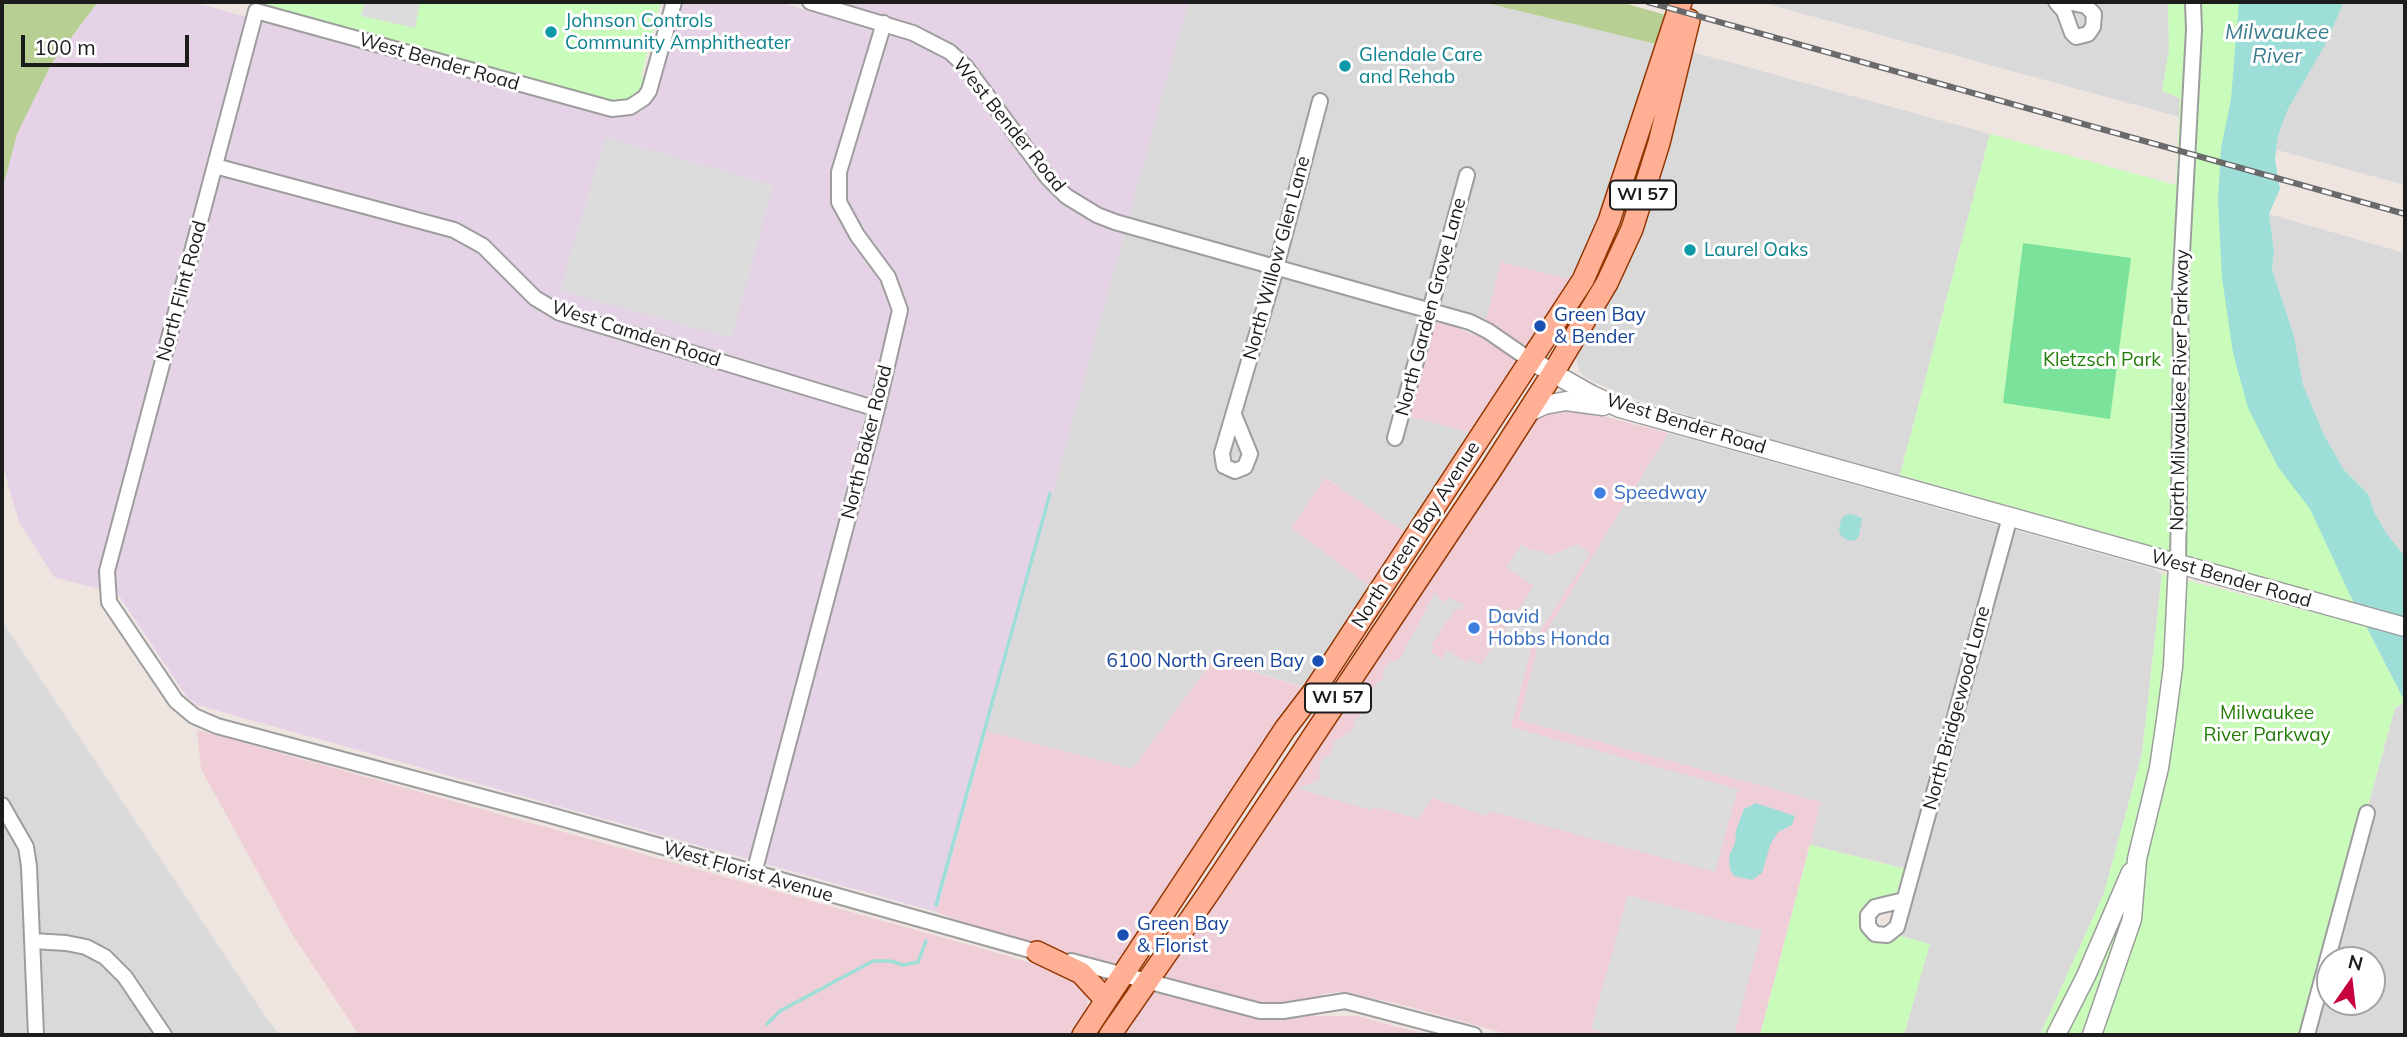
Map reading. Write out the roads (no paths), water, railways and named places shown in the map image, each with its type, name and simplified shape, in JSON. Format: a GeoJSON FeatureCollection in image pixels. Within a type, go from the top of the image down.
{"type":"FeatureCollection","features":[{"type":"Feature","properties":{"kind":"main road","name":"North Green Bay Avenue"},"geometry":{"type":"LineString","coordinates":[[1083,1035],[1285,729],[1314,691],[1583,280],[1609,221],[1681,2]]}},
{"type":"Feature","properties":{"kind":"main road","name":"North Green Bay Avenue"},"geometry":{"type":"LineString","coordinates":[[1110,1035],[1210,891],[1527,413],[1607,283],[1632,229],[1659,143],[1694,2]]}},
{"type":"Feature","properties":{"kind":"main road"},"geometry":{"type":"LineString","coordinates":[[1200,857],[1223,871]]}},
{"type":"Feature","properties":{"kind":"main road"},"geometry":{"type":"LineString","coordinates":[[1187,876],[1210,891]]}},
{"type":"Feature","properties":{"kind":"main road"},"geometry":{"type":"LineString","coordinates":[[1037,952],[1081,973],[1105,1000]]}},
{"type":"Feature","properties":{"kind":"street","name":"West Bender Road"},"geometry":{"type":"LineString","coordinates":[[256,11],[612,109],[630,107],[644,98],[649,91],[674,2]]}},
{"type":"Feature","properties":{"kind":"street","name":"West Bender Road"},"geometry":{"type":"LineString","coordinates":[[810,2],[884,23],[932,41],[950,52],[966,67],[1048,178],[1081,206],[1115,222],[1470,322],[1553,373],[1620,408],[2405,627]]}},
{"type":"Feature","properties":{"kind":"street"},"geometry":{"type":"LineString","coordinates":[[2056,2],[2064,11],[2072,33],[2076,37],[2088,34],[2093,27],[2094,14],[2086,6],[2068,2]]}},
{"type":"Feature","properties":{"kind":"street","name":"North Milwaukee River Parkway"},"geometry":{"type":"LineString","coordinates":[[2092,1035],[2132,919],[2137,859],[2159,768],[2173,667],[2178,564],[2180,290],[2193,2]]}},
{"type":"Feature","properties":{"kind":"street","name":"North Flint Road"},"geometry":{"type":"LineString","coordinates":[[107,571],[256,11]]}},
{"type":"Feature","properties":{"kind":"street","name":"North Baker Road"},"geometry":{"type":"LineString","coordinates":[[754,873],[877,409],[900,310],[888,276],[857,235],[839,202],[839,172],[884,23]]}},
{"type":"Feature","properties":{"kind":"street","name":"North Willow Glen Lane"},"geometry":{"type":"LineString","coordinates":[[1234,415],[1320,101]]}},
{"type":"Feature","properties":{"kind":"street","name":"West Camden Road"},"geometry":{"type":"LineString","coordinates":[[215,166],[454,230],[483,246],[535,298],[560,313],[877,409]]}},
{"type":"Feature","properties":{"kind":"street","name":"North Garden Grove Lane"},"geometry":{"type":"LineString","coordinates":[[1395,438],[1467,175]]}},
{"type":"Feature","properties":{"kind":"street"},"geometry":{"type":"LineString","coordinates":[[1527,413],[1544,405],[1566,401],[1620,408]]}},
{"type":"Feature","properties":{"kind":"street","name":"North Bridgewood Lane"},"geometry":{"type":"LineString","coordinates":[[1904,900],[2010,517]]}},
{"type":"Feature","properties":{"kind":"street","name":"West Florist Avenue"},"geometry":{"type":"LineString","coordinates":[[107,571],[109,602],[176,701],[206,722],[1146,982],[1260,1011],[1283,1011],[1345,1001],[1474,1035]]}},
{"type":"Feature","properties":{"kind":"street"},"geometry":{"type":"LineString","coordinates":[[2,804],[26,847],[29,866],[36,1035]]}},
{"type":"Feature","properties":{"kind":"street"},"geometry":{"type":"LineString","coordinates":[[2307,1035],[2367,813]]}},
{"type":"Feature","properties":{"kind":"street","name":"North Milwaukee River Parkway"},"geometry":{"type":"LineString","coordinates":[[2056,1035],[2086,976],[2137,859]]}},
{"type":"Feature","properties":{"kind":"street"},"geometry":{"type":"LineString","coordinates":[[33,941],[86,947],[105,957],[125,977],[164,1035]]}},
{"type":"Feature","properties":{"kind":"water","name":"Milwaukee River"},"geometry":{"type":"Polygon","coordinates":[[[2239,2],[2344,2],[2325,45],[2288,109],[2278,136],[2275,159],[2280,189],[2269,214],[2274,251],[2272,269],[2294,336],[2303,385],[2324,435],[2344,470],[2369,495],[2374,512],[2405,557],[2405,702],[2310,509],[2278,467],[2248,408],[2233,353],[2222,278],[2218,201],[2221,148],[2231,99],[2239,2]]]}},
{"type":"Feature","properties":{"kind":"water"},"geometry":{"type":"Polygon","coordinates":[[[1845,515],[1862,518],[1859,536],[1854,541],[1841,536],[1839,529],[1845,515]]]}},
{"type":"Feature","properties":{"kind":"water"},"geometry":{"type":"Polygon","coordinates":[[[1756,803],[1795,816],[1792,825],[1778,832],[1770,845],[1762,873],[1752,880],[1734,876],[1730,869],[1729,856],[1744,809],[1756,803]]]}},
{"type":"Feature","properties":{"kind":"waterway"},"geometry":{"type":"LineString","coordinates":[[936,905],[1050,494]]}},
{"type":"Feature","properties":{"kind":"waterway"},"geometry":{"type":"LineString","coordinates":[[767,1024],[780,1011],[873,961],[891,961],[903,965],[918,962],[926,941]]}},
{"type":"Feature","properties":{"kind":"railway"},"geometry":{"type":"LineString","coordinates":[[1648,2],[2405,214]]}},
{"type":"Feature","properties":{"kind":"place","name":"Johnson Controls Community Amphitheater"},"geometry":{"type":"Point","coordinates":[551,32]}},
{"type":"Feature","properties":{"kind":"place","name":"Glendale Care and Rehab"},"geometry":{"type":"Point","coordinates":[1345,66]}},
{"type":"Feature","properties":{"kind":"place","name":"Laurel Oaks"},"geometry":{"type":"Point","coordinates":[1690,250]}},
{"type":"Feature","properties":{"kind":"place","name":"Green Bay & Bender"},"geometry":{"type":"Point","coordinates":[1540,326]}},
{"type":"Feature","properties":{"kind":"place","name":"Speedway"},"geometry":{"type":"Point","coordinates":[1600,493]}},
{"type":"Feature","properties":{"kind":"place","name":"David Hobbs Honda"},"geometry":{"type":"Point","coordinates":[1474,628]}},
{"type":"Feature","properties":{"kind":"place","name":"6100 North Green Bay"},"geometry":{"type":"Point","coordinates":[1318,661]}},
{"type":"Feature","properties":{"kind":"place","name":"Green Bay & Florist"},"geometry":{"type":"Point","coordinates":[1123,935]}},
{"type":"Feature","properties":{"kind":"park label","name":"Kletzsch Park"},"geometry":{"type":"Point","coordinates":[2102,360]}},
{"type":"Feature","properties":{"kind":"park label","name":"Milwaukee River Parkway"},"geometry":{"type":"Point","coordinates":[2267,724]}}]}
